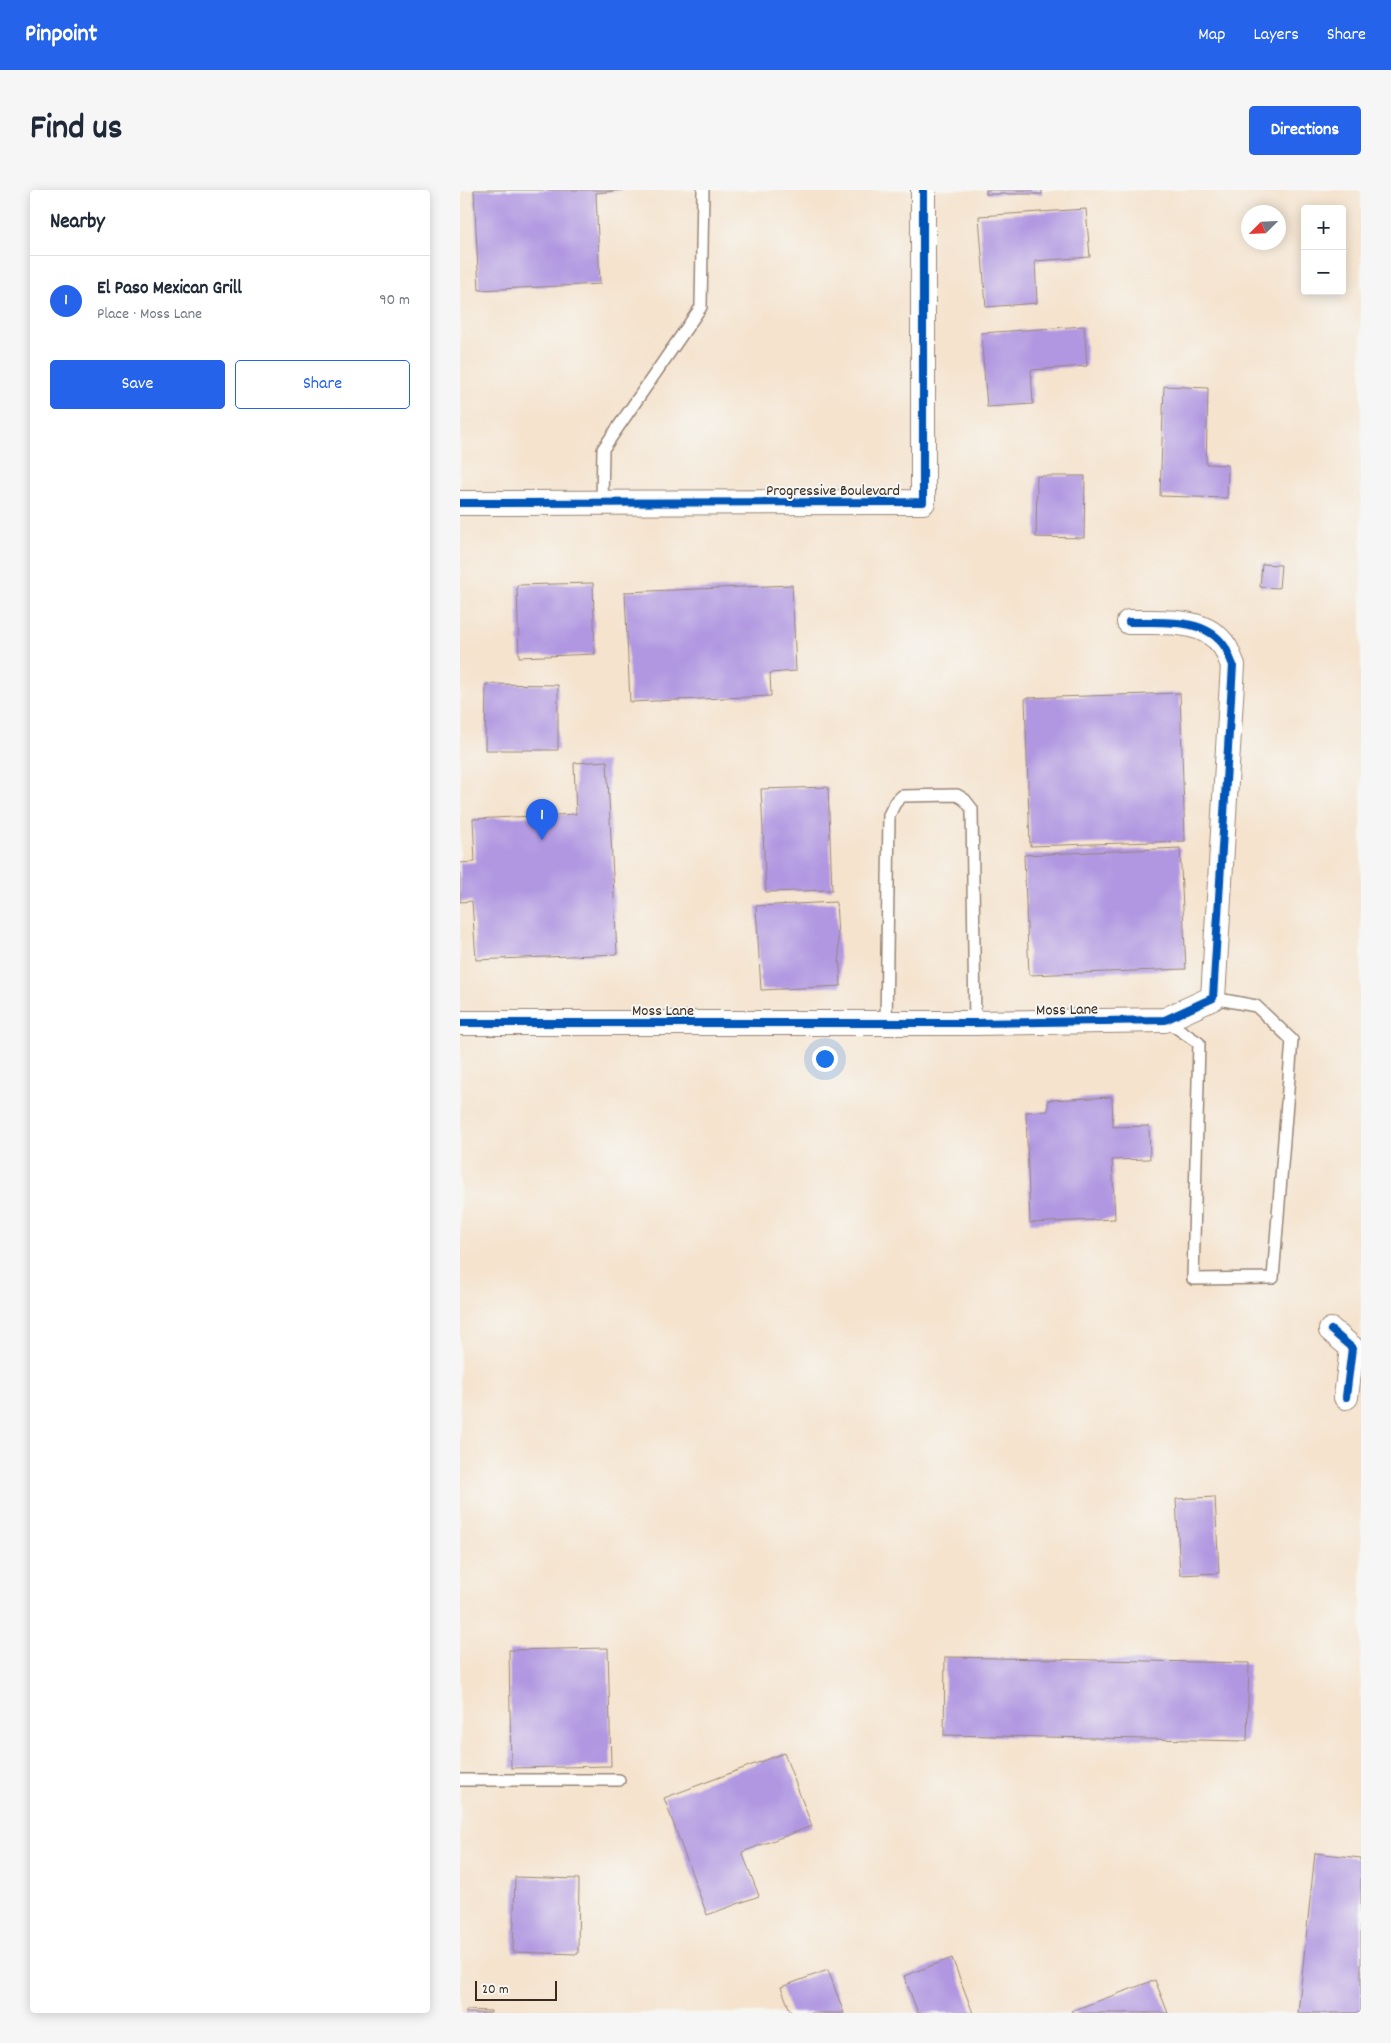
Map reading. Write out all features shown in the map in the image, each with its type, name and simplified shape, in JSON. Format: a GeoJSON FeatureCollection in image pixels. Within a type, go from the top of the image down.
{"type":"FeatureCollection","features":[{"type":"Feature","properties":{"kind":"street","name":"Progressive Boulevard"},"geometry":{"type":"LineString","coordinates":[[460,503],[923,502],[924,190]]}},
{"type":"Feature","properties":{"kind":"street"},"geometry":{"type":"LineString","coordinates":[[1128,622],[1182,624],[1202,628],[1224,645],[1233,665],[1212,998]]}},
{"type":"Feature","properties":{"kind":"street","name":"Moss Lane"},"geometry":{"type":"LineString","coordinates":[[460,1023],[975,1023],[1165,1020],[1212,998]]}},
{"type":"Feature","properties":{"kind":"street"},"geometry":{"type":"LineString","coordinates":[[1331,1330],[1356,1348],[1346,1397]]}},
{"type":"Feature","properties":{"kind":"lane"},"geometry":{"type":"LineString","coordinates":[[602,503],[603,450],[702,308],[702,190]]}},
{"type":"Feature","properties":{"kind":"lane"},"geometry":{"type":"LineString","coordinates":[[886,1023],[889,815],[895,803],[902,796],[957,795],[972,808],[975,1023]]}},
{"type":"Feature","properties":{"kind":"lane"},"geometry":{"type":"LineString","coordinates":[[1165,1020],[1199,1044],[1193,1280],[1272,1278],[1292,1040],[1256,1006],[1212,998]]}},
{"type":"Feature","properties":{"kind":"lane"},"geometry":{"type":"LineString","coordinates":[[460,1780],[618,1780]]}},
{"type":"Feature","properties":{"kind":"building"},"geometry":{"type":"Polygon","coordinates":[[[474,190],[624,190],[596,193],[600,284],[479,290],[474,190]]]}},
{"type":"Feature","properties":{"kind":"building"},"geometry":{"type":"Polygon","coordinates":[[[986,190],[1042,190],[1042,194],[986,194],[986,190]]]}},
{"type":"Feature","properties":{"kind":"building"},"geometry":{"type":"Polygon","coordinates":[[[1086,209],[1090,257],[1035,261],[1037,303],[986,307],[979,216],[1086,209]]]}},
{"type":"Feature","properties":{"kind":"building"},"geometry":{"type":"Polygon","coordinates":[[[1084,326],[1087,366],[1031,370],[1033,404],[987,407],[981,333],[1084,326]]]}},
{"type":"Feature","properties":{"kind":"building"},"geometry":{"type":"Polygon","coordinates":[[[1164,386],[1208,388],[1206,464],[1228,465],[1227,498],[1160,496],[1164,386]]]}},
{"type":"Feature","properties":{"kind":"building"},"geometry":{"type":"Polygon","coordinates":[[[1037,476],[1085,476],[1084,538],[1036,537],[1037,476]]]}},
{"type":"Feature","properties":{"kind":"building"},"geometry":{"type":"Polygon","coordinates":[[[1262,564],[1281,565],[1279,588],[1260,587],[1262,564]]]}},
{"type":"Feature","properties":{"kind":"building"},"geometry":{"type":"Polygon","coordinates":[[[593,583],[595,654],[519,657],[517,585],[593,583]]]}},
{"type":"Feature","properties":{"kind":"building"},"geometry":{"type":"Polygon","coordinates":[[[792,585],[796,671],[770,673],[771,696],[630,702],[625,592],[792,585]]]}},
{"type":"Feature","properties":{"kind":"building"},"geometry":{"type":"Polygon","coordinates":[[[486,684],[558,685],[558,750],[485,750],[486,684]]]}},
{"type":"Feature","properties":{"kind":"building"},"geometry":{"type":"Polygon","coordinates":[[[1180,693],[1185,841],[1030,846],[1025,698],[1180,693]]]}},
{"type":"Feature","properties":{"kind":"building"},"geometry":{"type":"Polygon","coordinates":[[[607,761],[617,954],[476,960],[472,901],[460,902],[460,863],[475,862],[473,819],[576,814],[574,763],[607,761]]]}},
{"type":"Feature","properties":{"kind":"building"},"geometry":{"type":"Polygon","coordinates":[[[828,787],[832,890],[766,892],[761,789],[828,787]]]}},
{"type":"Feature","properties":{"kind":"building"},"geometry":{"type":"Polygon","coordinates":[[[1180,848],[1186,969],[1029,975],[1024,855],[1180,848]]]}},
{"type":"Feature","properties":{"kind":"building"},"geometry":{"type":"Polygon","coordinates":[[[836,902],[841,986],[761,990],[756,906],[836,902]]]}},
{"type":"Feature","properties":{"kind":"building"},"geometry":{"type":"Polygon","coordinates":[[[1112,1097],[1113,1127],[1149,1126],[1150,1159],[1112,1160],[1115,1219],[1030,1223],[1026,1112],[1048,1111],[1048,1100],[1112,1097]]]}},
{"type":"Feature","properties":{"kind":"building"},"geometry":{"type":"Polygon","coordinates":[[[1215,1497],[1219,1573],[1180,1575],[1176,1499],[1215,1497]]]}},
{"type":"Feature","properties":{"kind":"building"},"geometry":{"type":"Polygon","coordinates":[[[608,1648],[611,1766],[511,1768],[509,1650],[608,1648]]]}},
{"type":"Feature","properties":{"kind":"building"},"geometry":{"type":"Polygon","coordinates":[[[945,1657],[1249,1663],[1247,1741],[944,1735],[945,1657]]]}},
{"type":"Feature","properties":{"kind":"building"},"geometry":{"type":"Polygon","coordinates":[[[784,1753],[812,1826],[742,1852],[759,1896],[707,1915],[664,1798],[784,1753]]]}},
{"type":"Feature","properties":{"kind":"building"},"geometry":{"type":"Polygon","coordinates":[[[1315,1853],[1361,1858],[1361,2013],[1298,2013],[1315,1853]]]}},
{"type":"Feature","properties":{"kind":"building"},"geometry":{"type":"Polygon","coordinates":[[[515,1877],[579,1879],[578,1954],[513,1952],[515,1877]]]}},
{"type":"Feature","properties":{"kind":"building"},"geometry":{"type":"Polygon","coordinates":[[[952,1958],[973,2013],[918,2013],[904,1976],[952,1958]]]}},
{"type":"Feature","properties":{"kind":"building"},"geometry":{"type":"Polygon","coordinates":[[[828,1970],[844,2013],[791,2013],[781,1987],[828,1970]]]}},
{"type":"Feature","properties":{"kind":"building"},"geometry":{"type":"Polygon","coordinates":[[[1155,1980],[1168,2013],[1072,2013],[1071,2011],[1155,1980]]]}},
{"type":"Feature","properties":{"kind":"building"},"geometry":{"type":"Polygon","coordinates":[[[466,2010],[491,2011],[491,2013],[466,2013],[466,2010]]]}},
{"type":"Feature","properties":{"kind":"cycle path"},"geometry":{"type":"LineString","coordinates":[[460,503],[923,502],[923,190]]}},
{"type":"Feature","properties":{"kind":"cycle path"},"geometry":{"type":"LineString","coordinates":[[460,1023],[975,1023],[1165,1020],[1213,998],[1233,665],[1225,647],[1206,630],[1181,623],[1129,622]]}},
{"type":"Feature","properties":{"kind":"cycle path"},"geometry":{"type":"LineString","coordinates":[[1331,1330],[1352,1348],[1346,1397]]}},
{"type":"Feature","properties":{"kind":"place","name":"El Paso Mexican Grill"},"geometry":{"type":"Point","coordinates":[542,840]}}]}
